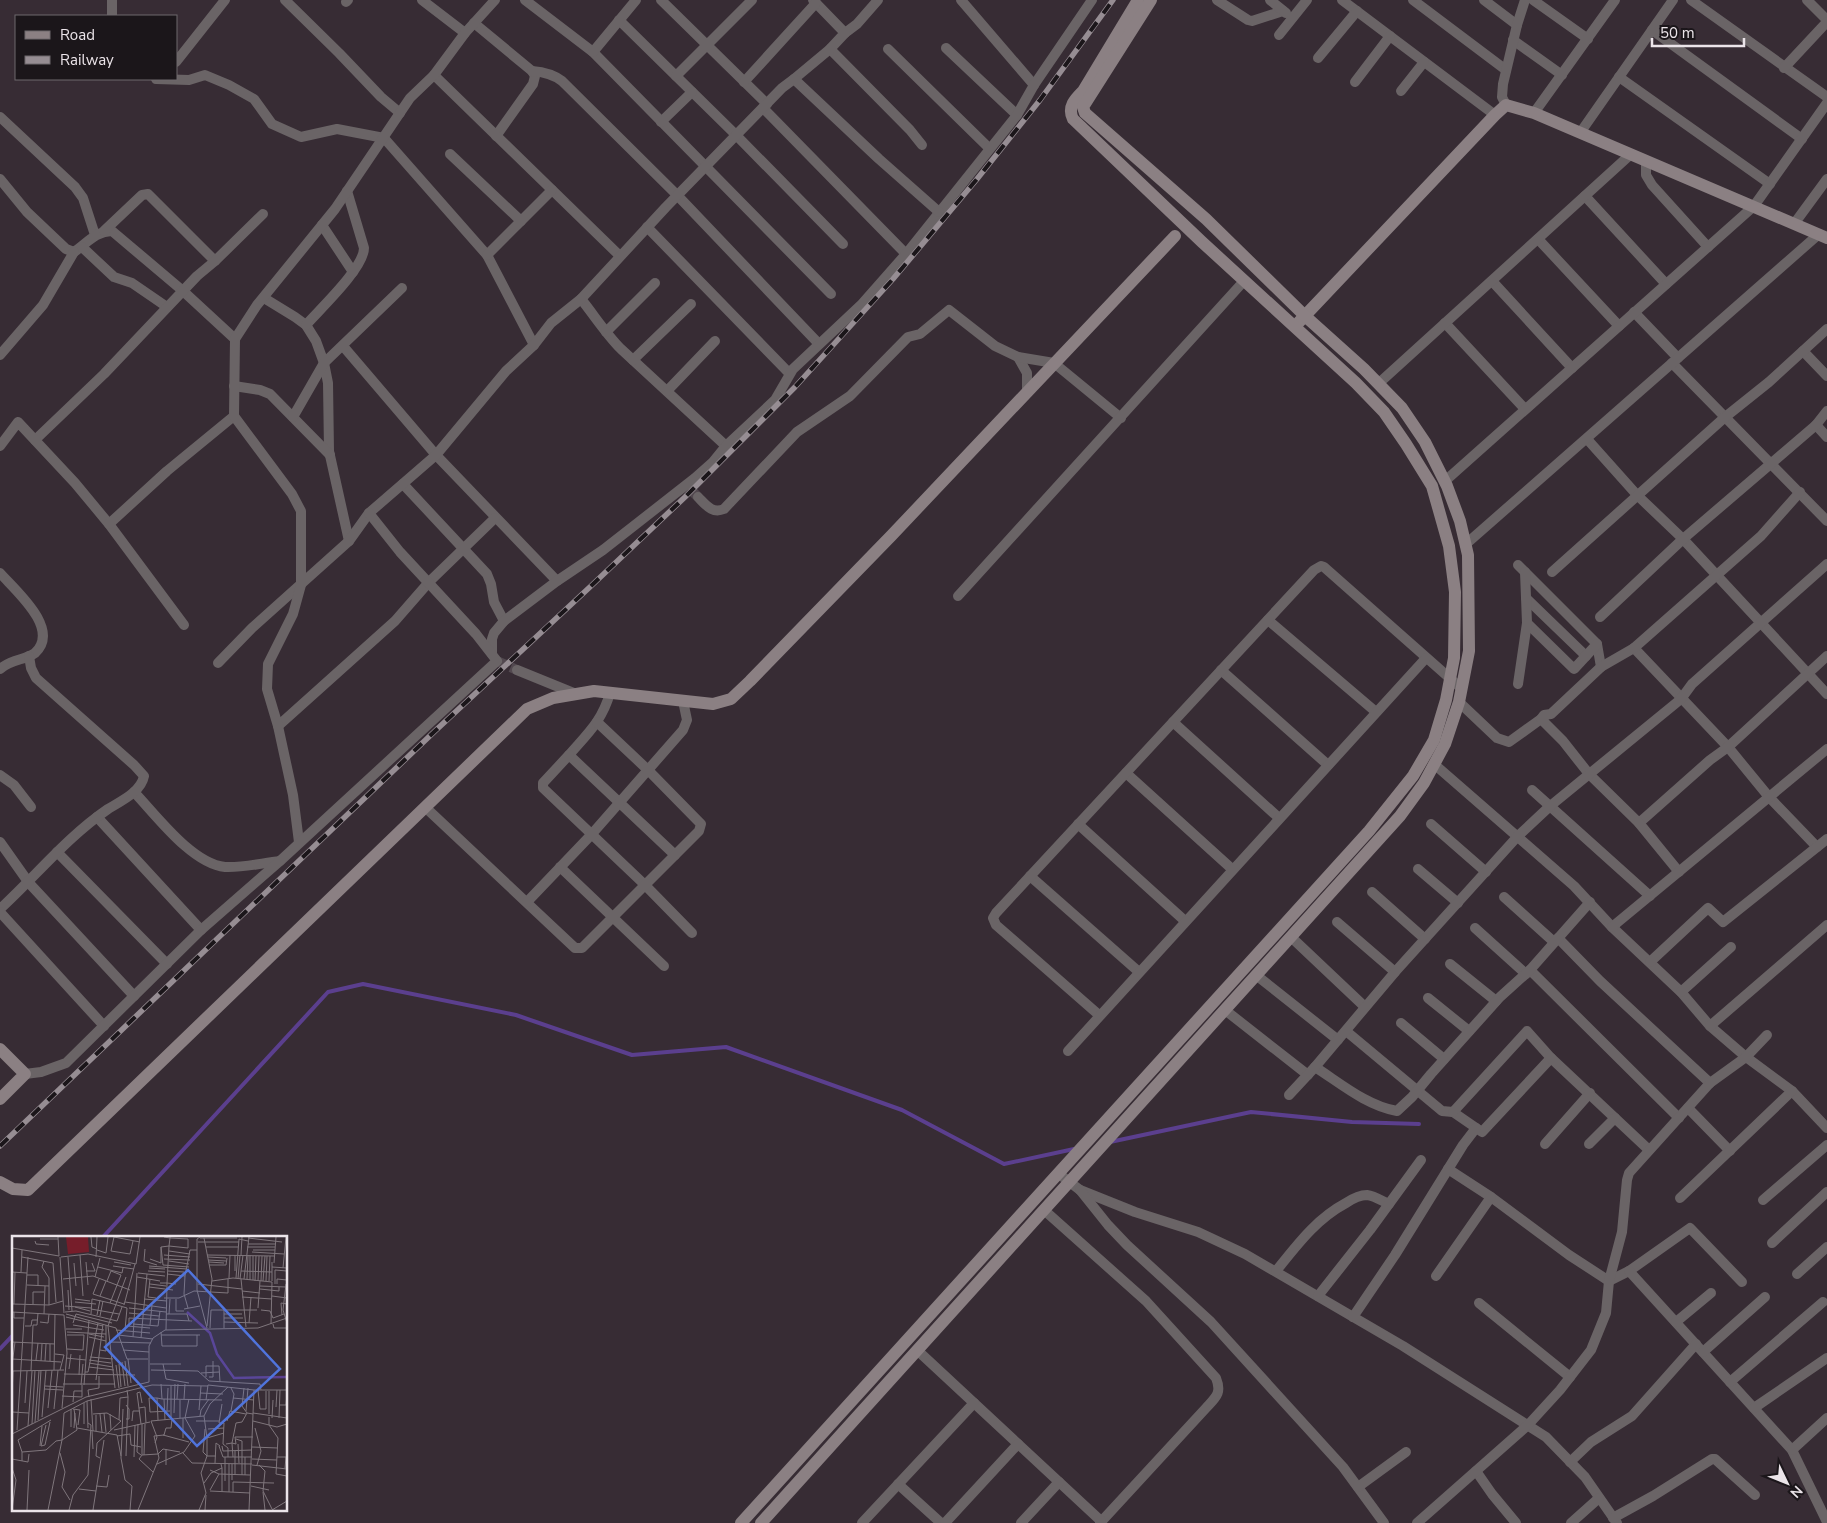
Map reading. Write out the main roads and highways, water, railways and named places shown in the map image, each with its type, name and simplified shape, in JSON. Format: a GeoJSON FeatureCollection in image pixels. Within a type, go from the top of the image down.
{"type":"FeatureCollection","features":[{"type":"Feature","properties":{"kind":"waterway"},"geometry":{"type":"LineString","coordinates":[[104,1236],[328,992],[363,984],[516,1015],[632,1055],[726,1047],[902,1110],[1004,1164],[1074,1149]]}},
{"type":"Feature","properties":{"kind":"waterway"},"geometry":{"type":"LineString","coordinates":[[1110,1142],[1251,1112],[1352,1122],[1419,1124]]}},
{"type":"Feature","properties":{"kind":"waterway"},"geometry":{"type":"LineString","coordinates":[[0,1349],[12,1336]]}},
{"type":"Feature","properties":{"kind":"tunnel"},"geometry":{"type":"LineString","coordinates":[[690,489],[698,497]]}},
{"type":"Feature","properties":{"kind":"tunnel"},"geometry":{"type":"LineString","coordinates":[[497,661],[517,670]]}},
{"type":"Feature","properties":{"kind":"railway"},"geometry":{"type":"LineString","coordinates":[[0,1146],[435,731],[685,497],[795,387],[893,279],[977,179],[1040,100],[1113,0]]}}]}
